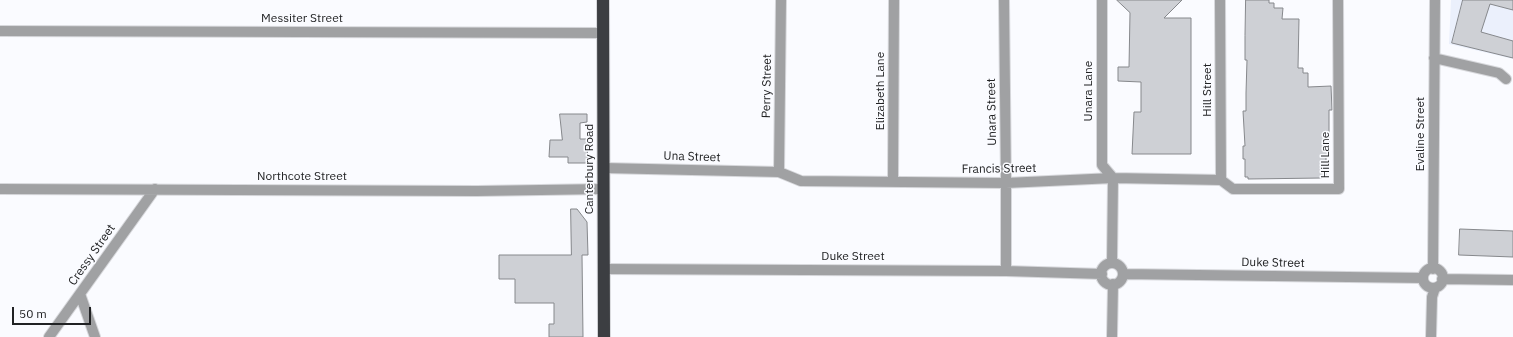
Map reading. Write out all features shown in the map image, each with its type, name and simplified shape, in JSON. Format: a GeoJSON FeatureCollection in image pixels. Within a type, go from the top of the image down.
{"type":"FeatureCollection","features":[{"type":"Feature","properties":{"kind":"highway","name":"Canterbury Road"},"geometry":{"type":"LineString","coordinates":[[603,0],[604,337]]}},
{"type":"Feature","properties":{"kind":"street","name":"Perry Street"},"geometry":{"type":"LineString","coordinates":[[779,172],[782,0]]}},
{"type":"Feature","properties":{"kind":"street","name":"Elizabeth Lane"},"geometry":{"type":"LineString","coordinates":[[894,0],[894,182]]}},
{"type":"Feature","properties":{"kind":"street","name":"Unara Street"},"geometry":{"type":"LineString","coordinates":[[1004,0],[1006,271]]}},
{"type":"Feature","properties":{"kind":"street","name":"Unara Lane"},"geometry":{"type":"LineString","coordinates":[[1102,0],[1102,166],[1113,178]]}},
{"type":"Feature","properties":{"kind":"street","name":"Hill Street"},"geometry":{"type":"LineString","coordinates":[[1220,0],[1221,180]]}},
{"type":"Feature","properties":{"kind":"street","name":"Hill Lane"},"geometry":{"type":"LineString","coordinates":[[1221,180],[1233,189],[1339,189],[1338,0]]}},
{"type":"Feature","properties":{"kind":"street","name":"Evaline Street"},"geometry":{"type":"LineString","coordinates":[[1433,269],[1435,0]]}},
{"type":"Feature","properties":{"kind":"street","name":"Messiter Street"},"geometry":{"type":"LineString","coordinates":[[0,31],[603,32]]}},
{"type":"Feature","properties":{"kind":"street"},"geometry":{"type":"LineString","coordinates":[[1434,58],[1499,73],[1506,79]]}},
{"type":"Feature","properties":{"kind":"street","name":"Una Street"},"geometry":{"type":"LineString","coordinates":[[604,168],[779,172]]}},
{"type":"Feature","properties":{"kind":"street","name":"Francis Street"},"geometry":{"type":"LineString","coordinates":[[779,172],[801,181],[1006,183],[1113,178],[1221,180]]}},
{"type":"Feature","properties":{"kind":"street"},"geometry":{"type":"LineString","coordinates":[[1112,263],[1113,178]]}},
{"type":"Feature","properties":{"kind":"street","name":"Northcote Street"},"geometry":{"type":"LineString","coordinates":[[0,189],[477,191],[604,189]]}},
{"type":"Feature","properties":{"kind":"street","name":"Cressy Street"},"geometry":{"type":"LineString","coordinates":[[49,337],[155,189]]}},
{"type":"Feature","properties":{"kind":"street"},"geometry":{"type":"LineString","coordinates":[[1112,263],[1119,265],[1123,274],[1119,282],[1113,284],[1104,280],[1102,274],[1104,268],[1112,263]]}},
{"type":"Feature","properties":{"kind":"street","name":"Duke Street"},"geometry":{"type":"LineString","coordinates":[[604,269],[1006,271],[1102,274]]}},
{"type":"Feature","properties":{"kind":"street"},"geometry":{"type":"LineString","coordinates":[[1431,337],[1432,297],[1435,288],[1441,284],[1442,279],[1439,271],[1433,269],[1427,270],[1423,278],[1427,286],[1435,288]]}},
{"type":"Feature","properties":{"kind":"street","name":"Duke Street"},"geometry":{"type":"LineString","coordinates":[[1123,274],[1423,278]]}},
{"type":"Feature","properties":{"kind":"street"},"geometry":{"type":"LineString","coordinates":[[1442,279],[1513,280]]}},
{"type":"Feature","properties":{"kind":"street"},"geometry":{"type":"LineString","coordinates":[[1112,337],[1113,284]]}},
{"type":"Feature","properties":{"kind":"street"},"geometry":{"type":"LineString","coordinates":[[80,294],[95,337]]}},
{"type":"Feature","properties":{"kind":"shaded area"},"geometry":{"type":"Polygon","coordinates":[[[1451,0],[1513,0],[1513,59],[1449,44],[1451,0]]]}},
{"type":"Feature","properties":{"kind":"building"},"geometry":{"type":"Polygon","coordinates":[[[1117,0],[1182,0],[1164,18],[1191,18],[1191,154],[1132,154],[1134,112],[1141,112],[1141,82],[1118,81],[1118,67],[1129,67],[1130,13],[1117,0]]]}},
{"type":"Feature","properties":{"kind":"building"},"geometry":{"type":"Polygon","coordinates":[[[1246,0],[1269,0],[1269,3],[1274,3],[1274,8],[1283,8],[1282,19],[1299,19],[1298,68],[1303,68],[1303,73],[1308,73],[1308,87],[1331,86],[1332,110],[1329,110],[1329,156],[1326,156],[1326,176],[1322,176],[1322,178],[1248,179],[1248,177],[1245,177],[1245,159],[1243,159],[1243,146],[1245,146],[1243,111],[1246,111],[1246,0]]]}},
{"type":"Feature","properties":{"kind":"building"},"geometry":{"type":"Polygon","coordinates":[[[1463,0],[1513,0],[1513,10],[1490,4],[1481,32],[1513,41],[1513,58],[1452,43],[1463,0]]]}},
{"type":"Feature","properties":{"kind":"building"},"geometry":{"type":"Polygon","coordinates":[[[560,114],[587,114],[587,122],[580,123],[580,139],[588,139],[587,163],[568,163],[568,157],[549,157],[550,140],[562,140],[560,114]]]}},
{"type":"Feature","properties":{"kind":"building"},"geometry":{"type":"Polygon","coordinates":[[[571,209],[577,209],[587,222],[588,255],[582,255],[583,337],[549,337],[549,324],[554,324],[554,303],[515,303],[515,279],[499,279],[499,255],[571,255],[571,209]]]}},
{"type":"Feature","properties":{"kind":"building"},"geometry":{"type":"Polygon","coordinates":[[[1460,229],[1513,231],[1513,257],[1459,255],[1460,229]]]}}]}
